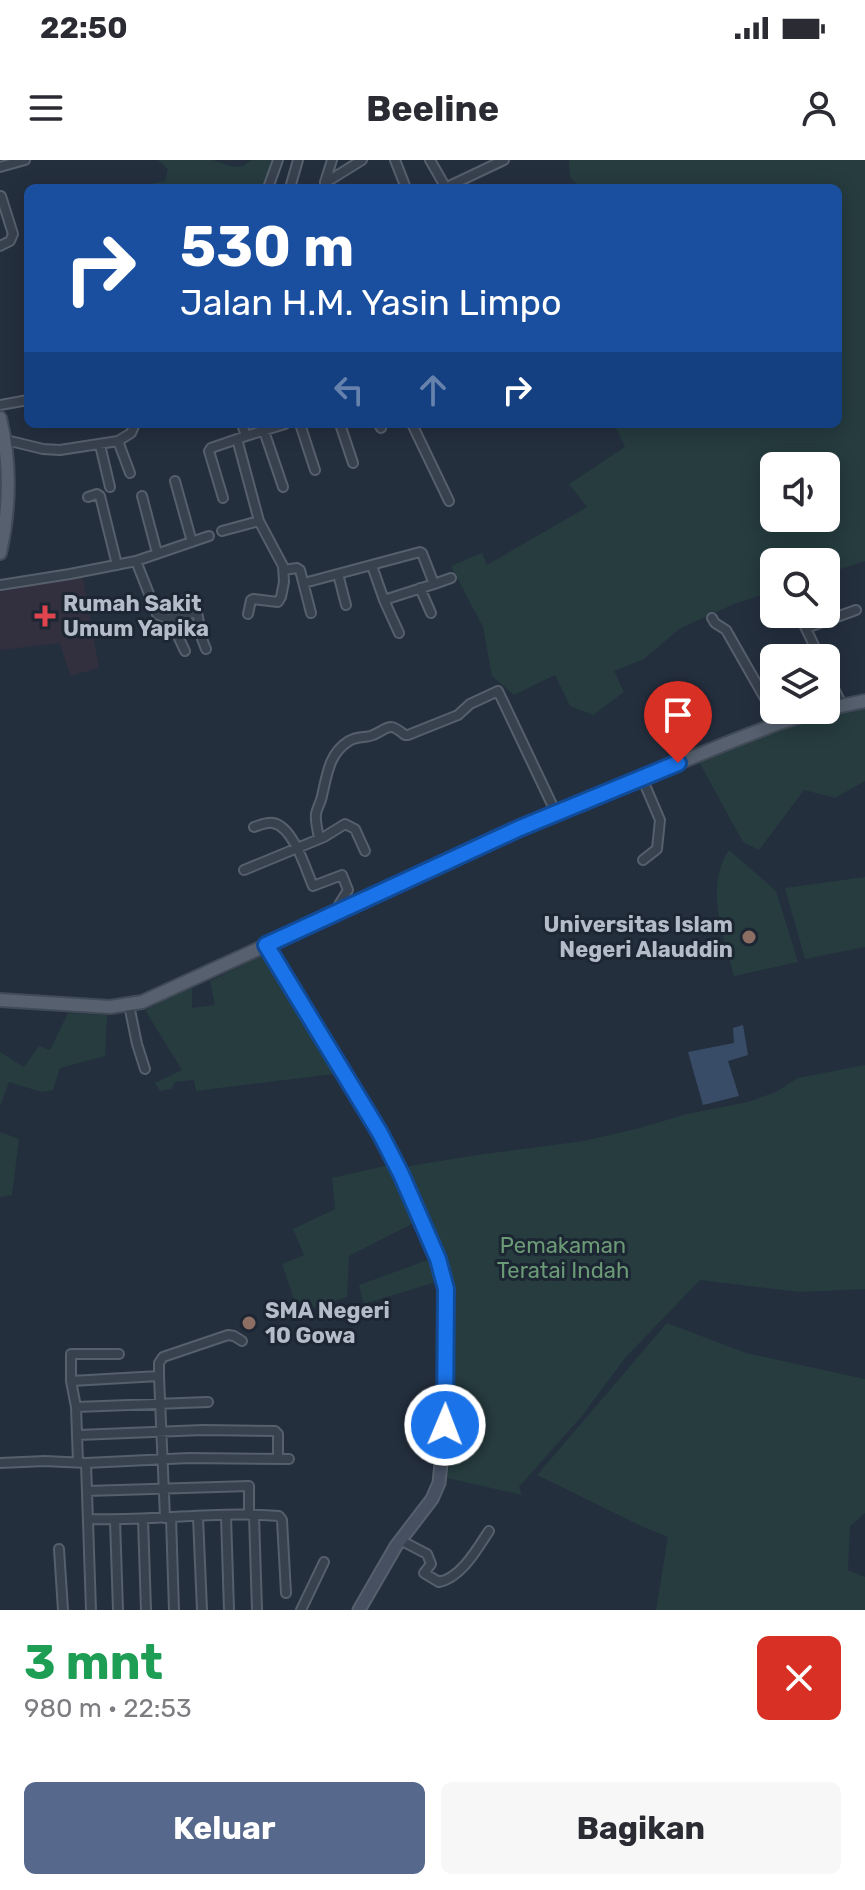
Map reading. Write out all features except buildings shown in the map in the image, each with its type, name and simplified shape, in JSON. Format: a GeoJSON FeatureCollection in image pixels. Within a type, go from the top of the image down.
{"type":"FeatureCollection","features":[{"type":"Feature","properties":{"kind":"main road"},"geometry":{"type":"LineString","coordinates":[[0,418],[6,440],[8,503],[0,553]]}},
{"type":"Feature","properties":{"kind":"main road"},"geometry":{"type":"LineString","coordinates":[[842,705],[865,701]]}},
{"type":"Feature","properties":{"kind":"main road"},"geometry":{"type":"LineString","coordinates":[[0,1000],[110,1007],[155,997],[556,813],[777,724]]}},
{"type":"Feature","properties":{"kind":"street"},"geometry":{"type":"LineString","coordinates":[[2,164],[25,160]]}},
{"type":"Feature","properties":{"kind":"street"},"geometry":{"type":"LineString","coordinates":[[269,184],[278,160]]}},
{"type":"Feature","properties":{"kind":"street"},"geometry":{"type":"LineString","coordinates":[[291,184],[298,160]]}},
{"type":"Feature","properties":{"kind":"street"},"geometry":{"type":"LineString","coordinates":[[324,184],[332,160]]}},
{"type":"Feature","properties":{"kind":"street"},"geometry":{"type":"LineString","coordinates":[[326,184],[362,160]]}},
{"type":"Feature","properties":{"kind":"street"},"geometry":{"type":"LineString","coordinates":[[395,160],[404,184]]}},
{"type":"Feature","properties":{"kind":"street"},"geometry":{"type":"LineString","coordinates":[[430,160],[444,184]]}},
{"type":"Feature","properties":{"kind":"street"},"geometry":{"type":"LineString","coordinates":[[454,184],[504,160]]}},
{"type":"Feature","properties":{"kind":"street"},"geometry":{"type":"LineString","coordinates":[[0,246],[10,241],[13,234],[1,196]]}},
{"type":"Feature","properties":{"kind":"street"},"geometry":{"type":"LineString","coordinates":[[0,405],[24,401]]}},
{"type":"Feature","properties":{"kind":"street"},"geometry":{"type":"LineString","coordinates":[[6,440],[52,450],[118,441],[133,428]]}},
{"type":"Feature","properties":{"kind":"street"},"geometry":{"type":"LineString","coordinates":[[242,428],[259,521],[284,570],[279,600],[252,599],[248,614]]}},
{"type":"Feature","properties":{"kind":"street"},"geometry":{"type":"LineString","coordinates":[[223,498],[209,451],[268,428],[283,487]]}},
{"type":"Feature","properties":{"kind":"street"},"geometry":{"type":"LineString","coordinates":[[301,428],[315,470]]}},
{"type":"Feature","properties":{"kind":"street"},"geometry":{"type":"LineString","coordinates":[[341,428],[353,463]]}},
{"type":"Feature","properties":{"kind":"street"},"geometry":{"type":"LineString","coordinates":[[414,428],[449,501]]}},
{"type":"Feature","properties":{"kind":"street"},"geometry":{"type":"LineString","coordinates":[[118,441],[130,473]]}},
{"type":"Feature","properties":{"kind":"street"},"geometry":{"type":"LineString","coordinates":[[100,445],[110,487]]}},
{"type":"Feature","properties":{"kind":"street"},"geometry":{"type":"LineString","coordinates":[[175,481],[192,542]]}},
{"type":"Feature","properties":{"kind":"street"},"geometry":{"type":"LineString","coordinates":[[88,497],[100,496],[117,565]]}},
{"type":"Feature","properties":{"kind":"street"},"geometry":{"type":"LineString","coordinates":[[142,496],[157,553]]}},
{"type":"Feature","properties":{"kind":"street"},"geometry":{"type":"LineString","coordinates":[[222,531],[259,521]]}},
{"type":"Feature","properties":{"kind":"street"},"geometry":{"type":"LineString","coordinates":[[0,585],[136,561],[209,536]]}},
{"type":"Feature","properties":{"kind":"street"},"geometry":{"type":"LineString","coordinates":[[304,583],[421,552],[434,584]]}},
{"type":"Feature","properties":{"kind":"street"},"geometry":{"type":"LineString","coordinates":[[136,561],[157,614],[170,619],[197,612],[206,649]]}},
{"type":"Feature","properties":{"kind":"street"},"geometry":{"type":"LineString","coordinates":[[372,566],[399,633]]}},
{"type":"Feature","properties":{"kind":"street"},"geometry":{"type":"LineString","coordinates":[[284,570],[299,569],[311,613]]}},
{"type":"Feature","properties":{"kind":"street"},"geometry":{"type":"LineString","coordinates":[[338,574],[346,605]]}},
{"type":"Feature","properties":{"kind":"street"},"geometry":{"type":"LineString","coordinates":[[384,600],[451,578]]}},
{"type":"Feature","properties":{"kind":"street"},"geometry":{"type":"LineString","coordinates":[[420,588],[431,613]]}},
{"type":"Feature","properties":{"kind":"street"},"geometry":{"type":"LineString","coordinates":[[840,616],[856,610]]}},
{"type":"Feature","properties":{"kind":"street"},"geometry":{"type":"LineString","coordinates":[[712,618],[726,630],[760,690]]}},
{"type":"Feature","properties":{"kind":"street"},"geometry":{"type":"LineString","coordinates":[[170,619],[185,651]]}},
{"type":"Feature","properties":{"kind":"street"},"geometry":{"type":"LineString","coordinates":[[806,628],[813,644]]}},
{"type":"Feature","properties":{"kind":"street"},"geometry":{"type":"LineString","coordinates":[[319,839],[316,816],[328,767],[348,741],[371,737],[389,726],[408,735],[458,715],[470,704],[498,691],[556,813]]}},
{"type":"Feature","properties":{"kind":"street"},"geometry":{"type":"LineString","coordinates":[[840,701],[842,705]]}},
{"type":"Feature","properties":{"kind":"street"},"geometry":{"type":"LineString","coordinates":[[642,778],[660,820],[657,849],[643,860]]}},
{"type":"Feature","properties":{"kind":"street"},"geometry":{"type":"LineString","coordinates":[[254,827],[274,823],[280,826],[297,849],[313,886],[342,875],[348,890],[334,913]]}},
{"type":"Feature","properties":{"kind":"street"},"geometry":{"type":"LineString","coordinates":[[244,870],[319,839],[341,825],[348,824],[359,835],[365,851]]}},
{"type":"Feature","properties":{"kind":"street"},"geometry":{"type":"LineString","coordinates":[[266,945],[395,1160],[443,1274],[446,1289],[439,1483],[432,1499],[400,1540],[359,1610]]}},
{"type":"Feature","properties":{"kind":"street"},"geometry":{"type":"LineString","coordinates":[[129,1005],[145,1069]]}},
{"type":"Feature","properties":{"kind":"street"},"geometry":{"type":"LineString","coordinates":[[174,1610],[163,1488],[159,1363],[163,1357],[228,1335],[232,1334],[242,1341]]}},
{"type":"Feature","properties":{"kind":"street"},"geometry":{"type":"LineString","coordinates":[[91,1610],[87,1491],[71,1381],[71,1354],[119,1354]]}},
{"type":"Feature","properties":{"kind":"street"},"geometry":{"type":"LineString","coordinates":[[71,1381],[159,1376]]}},
{"type":"Feature","properties":{"kind":"street"},"geometry":{"type":"LineString","coordinates":[[76,1407],[208,1402]]}},
{"type":"Feature","properties":{"kind":"street"},"geometry":{"type":"LineString","coordinates":[[78,1435],[203,1430],[275,1431],[278,1434],[278,1459]]}},
{"type":"Feature","properties":{"kind":"street"},"geometry":{"type":"LineString","coordinates":[[0,1463],[289,1459]]}},
{"type":"Feature","properties":{"kind":"street"},"geometry":{"type":"LineString","coordinates":[[87,1491],[249,1486],[257,1610]]}},
{"type":"Feature","properties":{"kind":"street"},"geometry":{"type":"LineString","coordinates":[[226,1516],[229,1610]]}},
{"type":"Feature","properties":{"kind":"street"},"geometry":{"type":"LineString","coordinates":[[88,1519],[277,1516],[282,1520],[286,1593]]}},
{"type":"Feature","properties":{"kind":"street"},"geometry":{"type":"LineString","coordinates":[[198,1517],[202,1610]]}},
{"type":"Feature","properties":{"kind":"street"},"geometry":{"type":"LineString","coordinates":[[143,1519],[146,1610]]}},
{"type":"Feature","properties":{"kind":"street"},"geometry":{"type":"LineString","coordinates":[[115,1520],[118,1610]]}},
{"type":"Feature","properties":{"kind":"street"},"geometry":{"type":"LineString","coordinates":[[400,1540],[427,1554],[431,1564],[424,1573],[439,1582],[454,1577],[489,1531]]}},
{"type":"Feature","properties":{"kind":"street"},"geometry":{"type":"LineString","coordinates":[[59,1549],[63,1610]]}},
{"type":"Feature","properties":{"kind":"street"},"geometry":{"type":"LineString","coordinates":[[305,1609],[324,1562]]}},
{"type":"Feature","properties":{"kind":"shaded area","name":"Rumah Sakit Umum Yapika"},"geometry":{"type":"Polygon","coordinates":[[[82,574],[99,668],[70,676],[60,643],[0,650],[0,589],[82,574]]]}},
{"type":"Feature","properties":{"kind":"green space"},"geometry":{"type":"Polygon","coordinates":[[[158,160],[213,160],[233,167],[243,166],[252,160],[272,160],[263,184],[150,184],[165,181],[168,169],[158,160]]]}},
{"type":"Feature","properties":{"kind":"green space"},"geometry":{"type":"Polygon","coordinates":[[[569,160],[865,160],[865,561],[840,569],[840,548],[760,548],[760,596],[679,629],[644,659],[614,671],[624,692],[593,715],[570,706],[555,675],[514,695],[492,676],[483,627],[451,566],[482,553],[487,565],[587,507],[569,484],[625,447],[616,428],[842,428],[842,184],[576,184],[570,177],[569,160]]]}},
{"type":"Feature","properties":{"kind":"green space"},"geometry":{"type":"Polygon","coordinates":[[[865,705],[865,781],[835,798],[804,790],[759,850],[743,842],[698,760],[795,724],[840,724],[840,711],[865,705]]]}},
{"type":"Feature","properties":{"kind":"green space"},"geometry":{"type":"Polygon","coordinates":[[[729,850],[776,891],[798,962],[734,976],[721,929],[717,896],[722,864],[729,850]]]}},
{"type":"Feature","properties":{"kind":"green space"},"geometry":{"type":"Polygon","coordinates":[[[865,877],[865,947],[805,959],[785,888],[865,877]]]}},
{"type":"Feature","properties":{"kind":"green space"},"geometry":{"type":"Polygon","coordinates":[[[265,954],[334,1074],[196,1091],[194,1080],[175,1082],[172,1089],[160,1091],[155,1083],[182,1070],[145,1010],[192,987],[192,1008],[215,1005],[210,981],[265,954]]]}},
{"type":"Feature","properties":{"kind":"green space"},"geometry":{"type":"Polygon","coordinates":[[[68,1013],[107,1015],[105,1056],[60,1068],[53,1090],[42,1092],[9,1082],[0,1106],[0,1052],[24,1067],[39,1046],[50,1050],[68,1013]]]}},
{"type":"Feature","properties":{"kind":"green space","name":"Pemakaman Teratai Indah"},"geometry":{"type":"Polygon","coordinates":[[[865,1065],[865,1289],[800,1292],[700,1280],[625,1358],[581,1417],[519,1487],[522,1495],[447,1478],[452,1442],[451,1366],[455,1292],[439,1245],[419,1202],[409,1166],[584,1141],[687,1114],[748,1102],[776,1092],[798,1078],[865,1065]]]}},
{"type":"Feature","properties":{"kind":"green space"},"geometry":{"type":"Polygon","coordinates":[[[0,1132],[19,1139],[12,1195],[0,1197],[0,1132]]]}},
{"type":"Feature","properties":{"kind":"green space"},"geometry":{"type":"Polygon","coordinates":[[[389,1165],[414,1223],[349,1256],[347,1297],[299,1313],[282,1264],[304,1255],[293,1229],[335,1209],[332,1178],[389,1165]]]}},
{"type":"Feature","properties":{"kind":"green space"},"geometry":{"type":"Polygon","coordinates":[[[433,1258],[439,1281],[364,1304],[359,1285],[433,1258]]]}},
{"type":"Feature","properties":{"kind":"green space"},"geometry":{"type":"Polygon","coordinates":[[[667,1323],[746,1353],[865,1379],[865,1513],[850,1526],[848,1570],[865,1577],[865,1610],[656,1610],[668,1537],[537,1475],[667,1323]]]}},
{"type":"Feature","properties":{"kind":"water"},"geometry":{"type":"Polygon","coordinates":[[[743,1025],[748,1055],[728,1061],[739,1096],[703,1105],[688,1052],[734,1043],[733,1028],[743,1025]]]}},
{"type":"Feature","properties":{"kind":"place","name":"Rumah Sakit Umum Yapika"},"geometry":{"type":"Point","coordinates":[45,616]}},
{"type":"Feature","properties":{"kind":"place","name":"Universitas Islam Negeri Alauddin"},"geometry":{"type":"Point","coordinates":[749,937]}},
{"type":"Feature","properties":{"kind":"place","name":"SMA Negeri 10 Gowa"},"geometry":{"type":"Point","coordinates":[249,1323]}},
{"type":"Feature","properties":{"kind":"route"},"geometry":{"type":"LineString","coordinates":[[445,1425],[446,1289],[438,1259],[380,1133],[266,945],[520,828],[678,763]]}}]}
